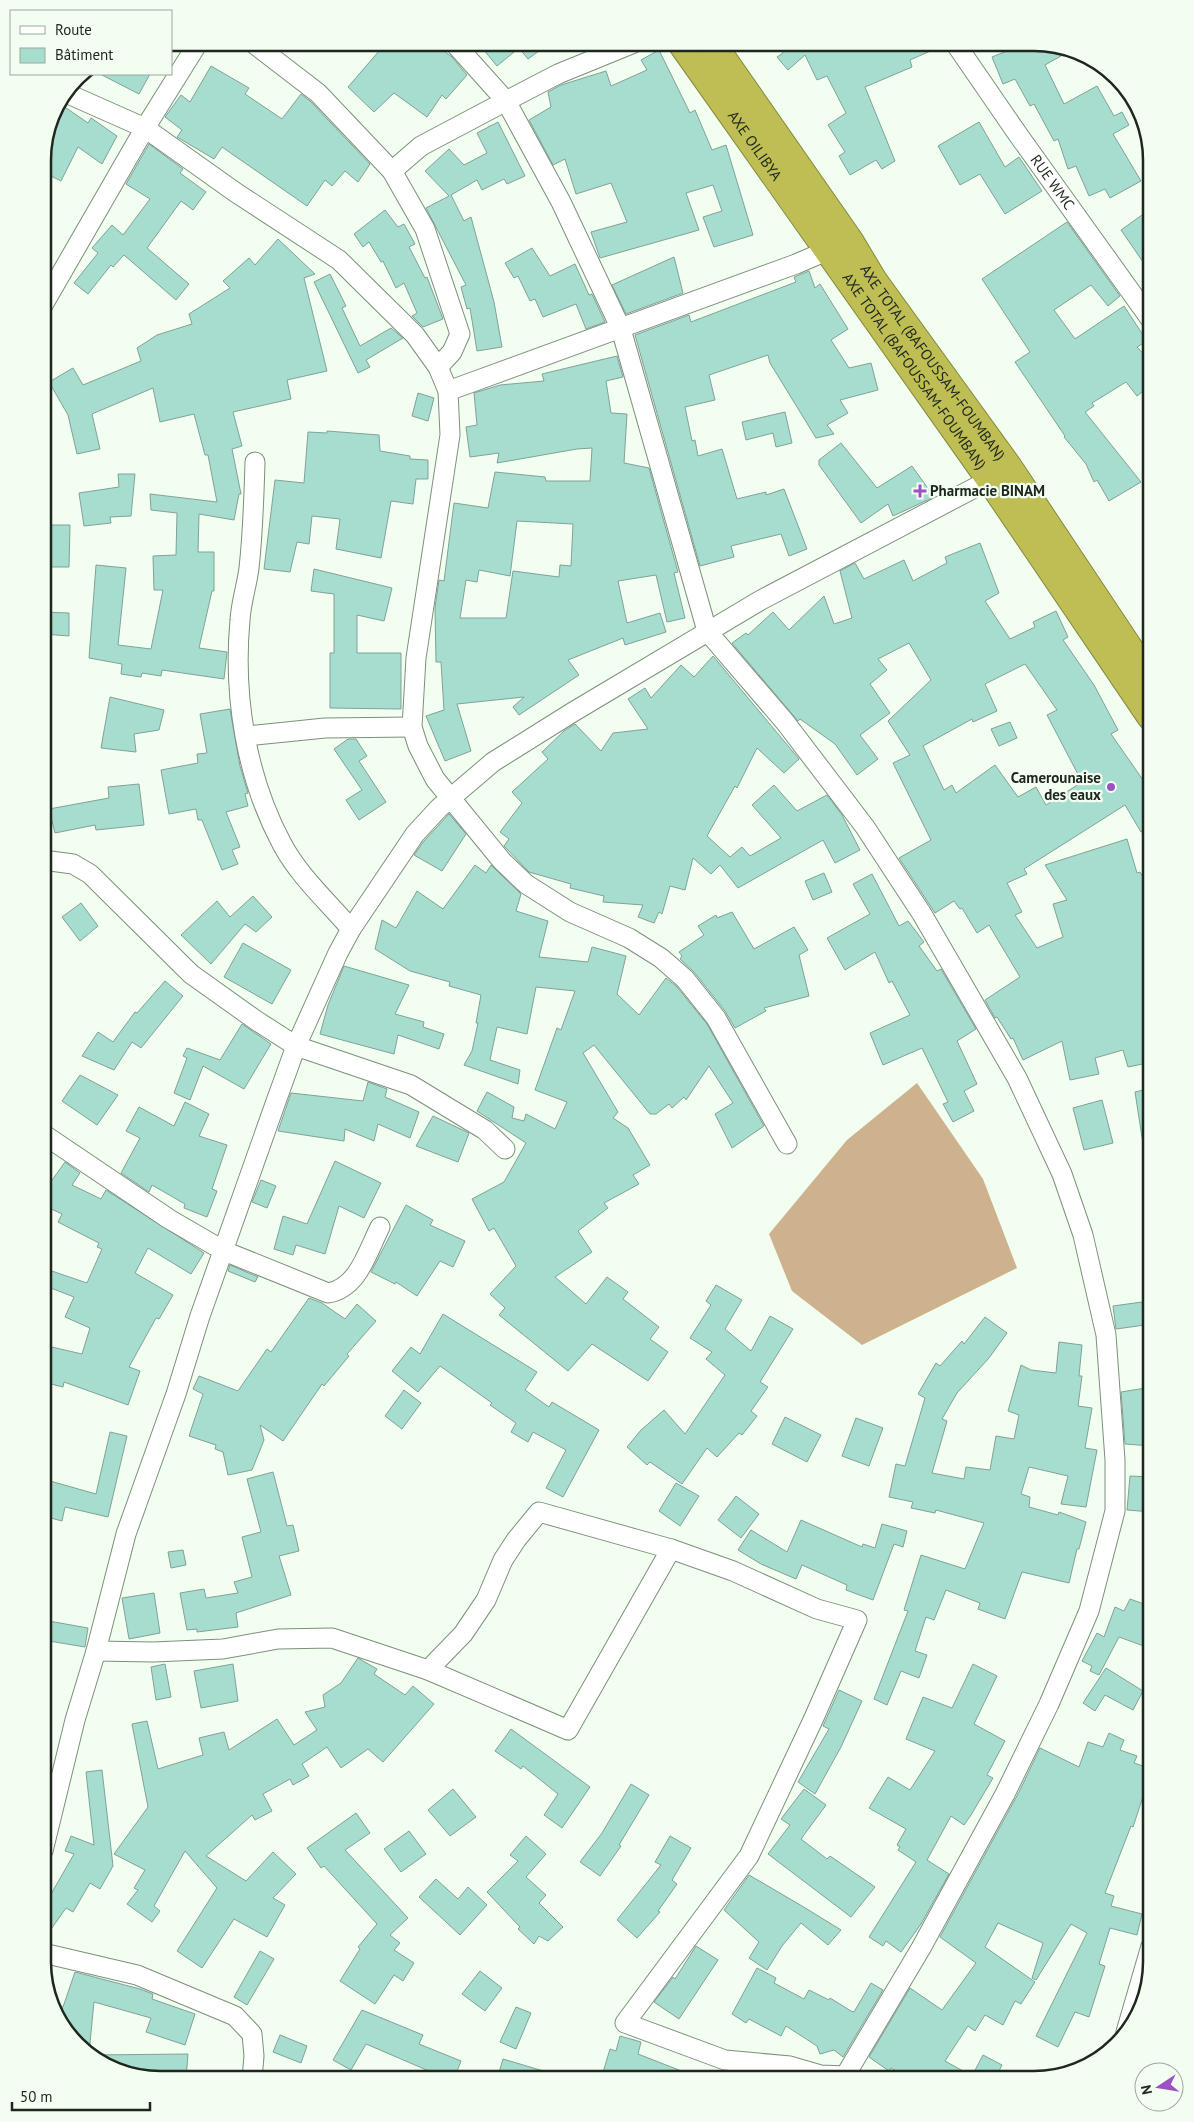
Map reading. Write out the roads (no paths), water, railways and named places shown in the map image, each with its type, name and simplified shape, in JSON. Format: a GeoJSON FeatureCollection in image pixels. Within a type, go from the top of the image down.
{"type":"FeatureCollection","features":[{"type":"Feature","properties":{"kind":"highway","name":"AXE OILIBYA"},"geometry":{"type":"LineString","coordinates":[[688,51],[838,245]]}},
{"type":"Feature","properties":{"kind":"highway","name":"AXE OILIBYA"},"geometry":{"type":"LineString","coordinates":[[716,51],[838,245]]}},
{"type":"Feature","properties":{"kind":"highway","name":"AXE TOTAL (BAFOUSSAM-FOUMBAN)"},"geometry":{"type":"LineString","coordinates":[[838,245],[874,281],[1065,573],[1143,671]]}},
{"type":"Feature","properties":{"kind":"highway"},"geometry":{"type":"LineString","coordinates":[[1065,573],[1143,701]]}},
{"type":"Feature","properties":{"kind":"street"},"geometry":{"type":"LineString","coordinates":[[51,291],[145,128],[192,51]]}},
{"type":"Feature","properties":{"kind":"street"},"geometry":{"type":"LineString","coordinates":[[264,51],[318,93],[392,171],[425,229],[460,334],[452,352],[438,367]]}},
{"type":"Feature","properties":{"kind":"street"},"geometry":{"type":"LineString","coordinates":[[461,51],[506,101],[561,202],[621,329],[707,631],[785,722],[865,827],[922,914],[1017,1078],[1062,1174],[1083,1235],[1106,1335],[1115,1460],[1115,1511],[1089,1611],[1049,1704],[1005,1794],[854,2071]]}},
{"type":"Feature","properties":{"kind":"street"},"geometry":{"type":"LineString","coordinates":[[392,171],[422,146],[558,74],[614,51]]}},
{"type":"Feature","properties":{"kind":"street","name":"RUE WMC"},"geometry":{"type":"LineString","coordinates":[[961,51],[1019,136],[1143,308]]}},
{"type":"Feature","properties":{"kind":"street"},"geometry":{"type":"LineString","coordinates":[[73,96],[145,128],[235,192],[339,260],[415,335],[438,367],[448,391],[450,435],[416,658],[412,727],[418,746],[435,780],[502,860],[526,884],[570,912],[629,938],[661,958],[685,980],[716,1018],[788,1144]]}},
{"type":"Feature","properties":{"kind":"street"},"geometry":{"type":"LineString","coordinates":[[448,391],[545,354],[621,329],[838,245]]}},
{"type":"Feature","properties":{"kind":"street"},"geometry":{"type":"LineString","coordinates":[[255,462],[249,568],[240,619],[238,687],[252,768],[267,813],[283,846],[302,873],[351,930]]}},
{"type":"Feature","properties":{"kind":"street"},"geometry":{"type":"LineString","coordinates":[[51,1815],[126,1534],[296,1046],[317,996],[351,930],[415,834],[439,808],[494,762],[707,631],[761,600],[1000,475]]}},
{"type":"Feature","properties":{"kind":"street"},"geometry":{"type":"LineString","coordinates":[[246,736],[325,728],[412,727]]}},
{"type":"Feature","properties":{"kind":"street"},"geometry":{"type":"LineString","coordinates":[[51,861],[73,864],[90,874],[191,974],[296,1046],[411,1085],[485,1130],[505,1149]]}},
{"type":"Feature","properties":{"kind":"street"},"geometry":{"type":"LineString","coordinates":[[51,1139],[169,1218],[224,1251],[328,1293],[341,1291],[352,1283],[380,1227]]}},
{"type":"Feature","properties":{"kind":"street"},"geometry":{"type":"LineString","coordinates":[[428,1670],[463,1634],[486,1600],[503,1560],[516,1540],[539,1512],[671,1550],[733,1571],[817,1609],[857,1620],[813,1720],[749,1856],[625,2023],[725,2060],[790,2066],[807,2071]]}},
{"type":"Feature","properties":{"kind":"street"},"geometry":{"type":"LineString","coordinates":[[96,1650],[152,1652],[223,1649],[278,1639],[332,1638],[428,1670],[568,1730],[671,1550]]}},
{"type":"Feature","properties":{"kind":"street"},"geometry":{"type":"LineString","coordinates":[[51,1954],[138,1974],[235,2016],[252,2034],[254,2056],[253,2071]]}},
{"type":"Feature","properties":{"kind":"place","name":"Pharmacie BINAM"},"geometry":{"type":"Point","coordinates":[920,491]}},
{"type":"Feature","properties":{"kind":"place","name":"Camerounaise des eaux"},"geometry":{"type":"Point","coordinates":[1111,787]}}]}
